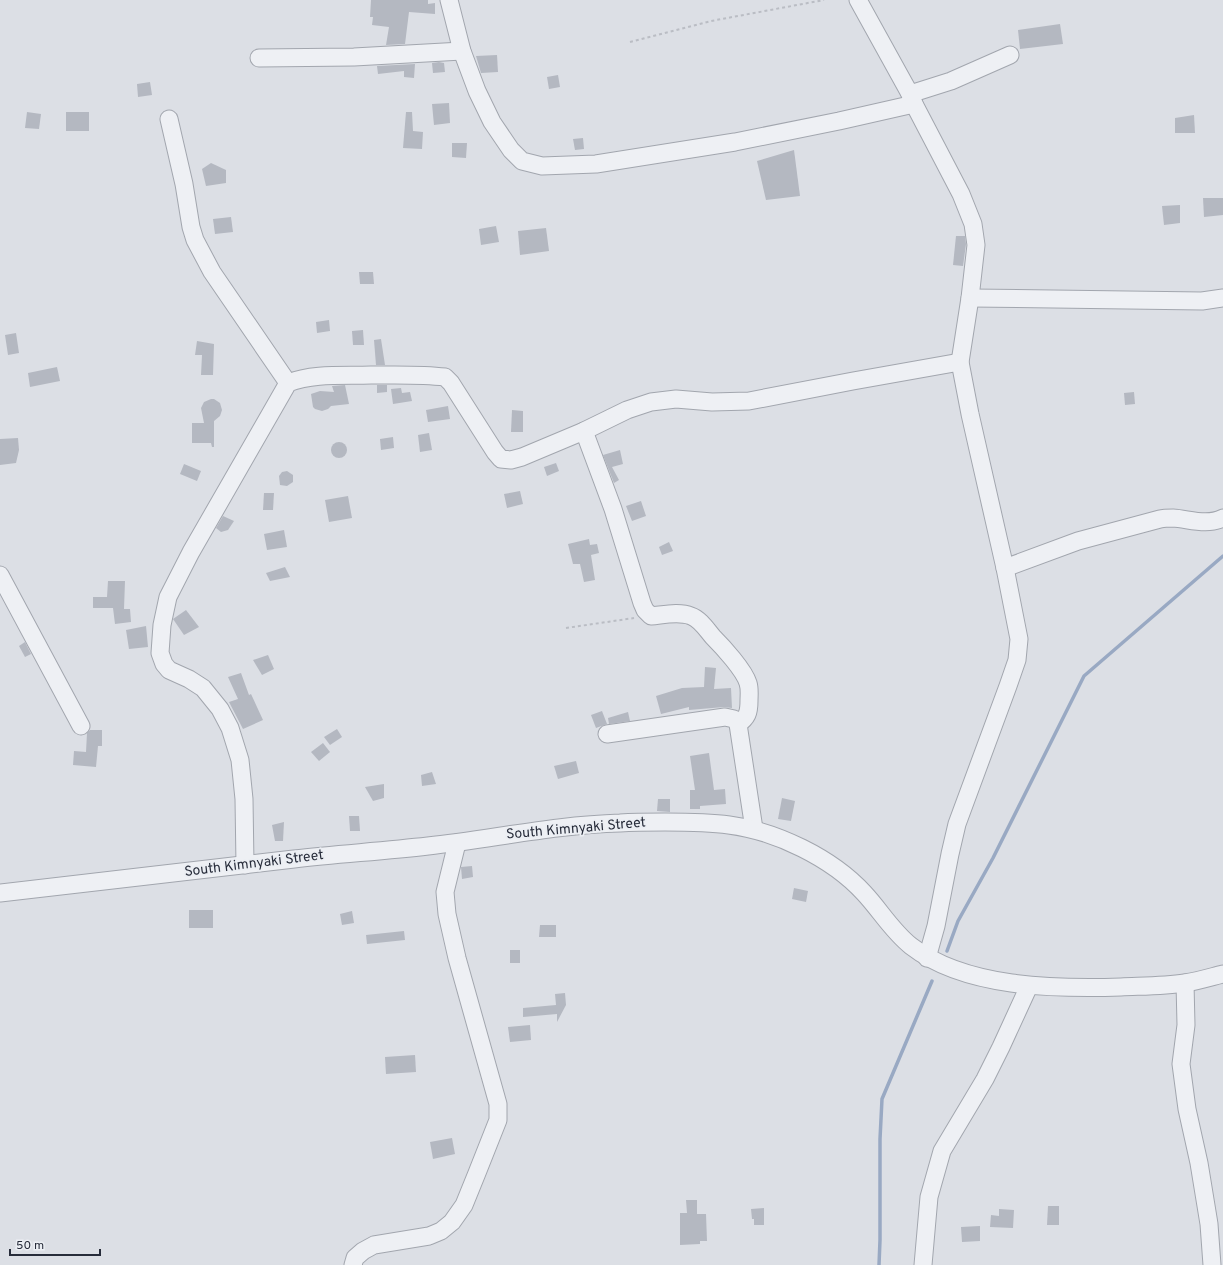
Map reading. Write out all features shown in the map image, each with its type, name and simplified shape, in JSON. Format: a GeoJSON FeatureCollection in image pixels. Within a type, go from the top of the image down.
{"type":"FeatureCollection","features":[{"type":"Feature","properties":{"kind":"street"},"geometry":{"type":"LineString","coordinates":[[450,0],[462,51],[477,91],[495,128],[511,150],[522,161],[542,166],[596,164],[735,142],[839,121],[912,99],[1010,55]]}},
{"type":"Feature","properties":{"kind":"street"},"geometry":{"type":"LineString","coordinates":[[858,0],[912,99],[961,194],[973,224],[976,245],[970,298],[960,362],[1019,639],[1017,660],[957,824],[936,926],[927,958]]}},
{"type":"Feature","properties":{"kind":"street"},"geometry":{"type":"LineString","coordinates":[[259,58],[354,57],[462,51]]}},
{"type":"Feature","properties":{"kind":"street"},"geometry":{"type":"LineString","coordinates":[[169,119],[195,240],[212,272],[288,383]]}},
{"type":"Feature","properties":{"kind":"street"},"geometry":{"type":"LineString","coordinates":[[970,298],[1202,301],[1223,298]]}},
{"type":"Feature","properties":{"kind":"street"},"geometry":{"type":"LineString","coordinates":[[245,865],[244,799],[240,760],[230,728],[220,708],[203,688],[189,679],[169,670],[164,664],[160,653],[162,625],[168,597],[191,552],[288,383],[298,379],[312,377],[408,375],[445,377],[451,383],[495,452],[501,459],[511,460],[522,457],[584,431],[627,410],[651,402],[676,399],[712,402],[749,401],[960,362]]}},
{"type":"Feature","properties":{"kind":"street"},"geometry":{"type":"LineString","coordinates":[[584,431],[613,509],[645,610],[651,616],[683,614],[692,616],[700,622],[721,645],[742,672],[750,690],[749,711],[747,716],[738,724]]}},
{"type":"Feature","properties":{"kind":"street"},"geometry":{"type":"LineString","coordinates":[[1005,568],[1078,541],[1160,518],[1204,522],[1223,518]]}},
{"type":"Feature","properties":{"kind":"street"},"geometry":{"type":"LineString","coordinates":[[0,575],[81,726]]}},
{"type":"Feature","properties":{"kind":"street"},"geometry":{"type":"LineString","coordinates":[[607,734],[725,717],[734,719],[738,724],[754,829]]}},
{"type":"Feature","properties":{"kind":"street","name":"South Kimnyaki Street"},"geometry":{"type":"LineString","coordinates":[[0,893],[457,843],[527,832],[618,822],[706,822],[754,829],[799,846],[827,862],[847,876],[865,894],[899,936],[927,958],[969,973],[999,981],[1028,986],[1092,988],[1185,983],[1223,974]]}},
{"type":"Feature","properties":{"kind":"street"},"geometry":{"type":"LineString","coordinates":[[353,1265],[356,1258],[363,1251],[374,1245],[429,1236],[440,1231],[452,1222],[464,1205],[498,1120],[498,1104],[461,972],[447,914],[446,892],[457,843]]}},
{"type":"Feature","properties":{"kind":"street"},"geometry":{"type":"LineString","coordinates":[[1185,983],[1186,1025],[1181,1064],[1187,1109],[1199,1163],[1209,1224],[1212,1265]]}},
{"type":"Feature","properties":{"kind":"street"},"geometry":{"type":"LineString","coordinates":[[923,1265],[929,1197],[942,1151],[985,1079],[1028,986]]}},
{"type":"Feature","properties":{"kind":"path"},"geometry":{"type":"LineString","coordinates":[[630,42],[711,21],[824,0]]}},
{"type":"Feature","properties":{"kind":"path"},"geometry":{"type":"LineString","coordinates":[[566,628],[612,620],[651,616]]}},
{"type":"Feature","properties":{"kind":"building"},"geometry":{"type":"Polygon","coordinates":[[[371,0],[428,0],[428,4],[435,3],[435,14],[409,12],[405,44],[386,45],[389,27],[372,25],[373,17],[370,17],[371,0]]]}},
{"type":"Feature","properties":{"kind":"building"},"geometry":{"type":"Polygon","coordinates":[[[1060,24],[1063,44],[1020,49],[1018,30],[1060,24]]]}},
{"type":"Feature","properties":{"kind":"building"},"geometry":{"type":"Polygon","coordinates":[[[497,55],[498,72],[481,73],[476,56],[497,55]]]}},
{"type":"Feature","properties":{"kind":"building"},"geometry":{"type":"Polygon","coordinates":[[[432,63],[444,63],[445,72],[433,73],[432,63]]]}},
{"type":"Feature","properties":{"kind":"building"},"geometry":{"type":"Polygon","coordinates":[[[415,64],[414,78],[404,77],[404,71],[378,74],[377,66],[415,64]]]}},
{"type":"Feature","properties":{"kind":"building"},"geometry":{"type":"Polygon","coordinates":[[[558,75],[560,87],[549,89],[547,77],[558,75]]]}},
{"type":"Feature","properties":{"kind":"building"},"geometry":{"type":"Polygon","coordinates":[[[150,82],[152,95],[138,97],[137,84],[150,82]]]}},
{"type":"Feature","properties":{"kind":"building"},"geometry":{"type":"Polygon","coordinates":[[[449,103],[450,123],[434,125],[432,104],[449,103]]]}},
{"type":"Feature","properties":{"kind":"building"},"geometry":{"type":"Polygon","coordinates":[[[27,112],[41,114],[39,129],[25,128],[27,112]]]}},
{"type":"Feature","properties":{"kind":"building"},"geometry":{"type":"Polygon","coordinates":[[[66,112],[89,112],[89,131],[66,131],[66,112]]]}},
{"type":"Feature","properties":{"kind":"building"},"geometry":{"type":"Polygon","coordinates":[[[406,112],[412,112],[413,131],[423,132],[422,149],[403,148],[406,112]]]}},
{"type":"Feature","properties":{"kind":"building"},"geometry":{"type":"Polygon","coordinates":[[[1194,115],[1195,133],[1175,133],[1175,118],[1194,115]]]}},
{"type":"Feature","properties":{"kind":"building"},"geometry":{"type":"Polygon","coordinates":[[[583,138],[584,149],[575,150],[573,139],[583,138]]]}},
{"type":"Feature","properties":{"kind":"building"},"geometry":{"type":"Polygon","coordinates":[[[452,143],[467,143],[466,158],[452,157],[452,143]]]}},
{"type":"Feature","properties":{"kind":"building"},"geometry":{"type":"Polygon","coordinates":[[[794,150],[800,196],[766,200],[757,161],[794,150]]]}},
{"type":"Feature","properties":{"kind":"building"},"geometry":{"type":"Polygon","coordinates":[[[211,163],[226,170],[226,183],[206,186],[202,169],[211,163]]]}},
{"type":"Feature","properties":{"kind":"building"},"geometry":{"type":"Polygon","coordinates":[[[1203,198],[1223,198],[1223,215],[1204,217],[1203,198]]]}},
{"type":"Feature","properties":{"kind":"building"},"geometry":{"type":"Polygon","coordinates":[[[1180,205],[1180,223],[1164,225],[1162,206],[1180,205]]]}},
{"type":"Feature","properties":{"kind":"building"},"geometry":{"type":"Polygon","coordinates":[[[231,217],[233,232],[215,234],[213,219],[231,217]]]}},
{"type":"Feature","properties":{"kind":"building"},"geometry":{"type":"Polygon","coordinates":[[[496,226],[499,242],[481,245],[479,229],[496,226]]]}},
{"type":"Feature","properties":{"kind":"building"},"geometry":{"type":"Polygon","coordinates":[[[546,228],[549,251],[520,255],[518,231],[546,228]]]}},
{"type":"Feature","properties":{"kind":"building"},"geometry":{"type":"Polygon","coordinates":[[[956,236],[965,236],[966,244],[963,266],[953,265],[956,236]]]}},
{"type":"Feature","properties":{"kind":"building"},"geometry":{"type":"Polygon","coordinates":[[[359,272],[373,272],[374,284],[360,284],[359,272]]]}},
{"type":"Feature","properties":{"kind":"building"},"geometry":{"type":"Polygon","coordinates":[[[329,320],[330,331],[317,333],[316,322],[329,320]]]}},
{"type":"Feature","properties":{"kind":"building"},"geometry":{"type":"Polygon","coordinates":[[[363,330],[364,345],[353,345],[352,331],[363,330]]]}},
{"type":"Feature","properties":{"kind":"building"},"geometry":{"type":"Polygon","coordinates":[[[16,333],[19,353],[8,355],[5,335],[16,333]]]}},
{"type":"Feature","properties":{"kind":"building"},"geometry":{"type":"Polygon","coordinates":[[[381,339],[385,365],[376,365],[374,340],[381,339]]]}},
{"type":"Feature","properties":{"kind":"building"},"geometry":{"type":"Polygon","coordinates":[[[197,341],[214,344],[213,375],[201,375],[202,355],[195,355],[197,341]]]}},
{"type":"Feature","properties":{"kind":"building"},"geometry":{"type":"Polygon","coordinates":[[[57,367],[60,381],[30,387],[28,373],[57,367]]]}},
{"type":"Feature","properties":{"kind":"building"},"geometry":{"type":"Polygon","coordinates":[[[345,385],[349,404],[331,406],[322,411],[313,407],[311,394],[320,391],[334,392],[332,386],[345,385]]]}},
{"type":"Feature","properties":{"kind":"building"},"geometry":{"type":"Polygon","coordinates":[[[377,385],[387,385],[387,392],[377,393],[377,385]]]}},
{"type":"Feature","properties":{"kind":"building"},"geometry":{"type":"Polygon","coordinates":[[[401,388],[402,393],[410,392],[412,401],[393,404],[391,389],[401,388]]]}},
{"type":"Feature","properties":{"kind":"building"},"geometry":{"type":"Polygon","coordinates":[[[1134,392],[1135,404],[1125,405],[1124,393],[1134,392]]]}},
{"type":"Feature","properties":{"kind":"building"},"geometry":{"type":"Polygon","coordinates":[[[214,399],[220,403],[222,410],[220,416],[214,421],[214,447],[212,447],[211,443],[192,443],[192,423],[204,423],[201,408],[204,402],[214,399]]]}},
{"type":"Feature","properties":{"kind":"building"},"geometry":{"type":"Polygon","coordinates":[[[448,406],[450,419],[428,422],[426,410],[448,406]]]}},
{"type":"Feature","properties":{"kind":"building"},"geometry":{"type":"Polygon","coordinates":[[[512,410],[523,411],[523,432],[511,432],[512,410]]]}},
{"type":"Feature","properties":{"kind":"building"},"geometry":{"type":"Polygon","coordinates":[[[429,433],[432,450],[420,452],[418,435],[429,433]]]}},
{"type":"Feature","properties":{"kind":"building"},"geometry":{"type":"Polygon","coordinates":[[[393,437],[394,448],[381,450],[380,439],[393,437]]]}},
{"type":"Feature","properties":{"kind":"building"},"geometry":{"type":"Polygon","coordinates":[[[18,438],[19,450],[16,463],[0,465],[0,439],[18,438]]]}},
{"type":"Feature","properties":{"kind":"building"},"geometry":{"type":"Polygon","coordinates":[[[339,442],[345,444],[347,450],[345,456],[339,458],[333,456],[331,450],[333,444],[339,442]]]}},
{"type":"Feature","properties":{"kind":"building"},"geometry":{"type":"Polygon","coordinates":[[[620,450],[623,464],[612,467],[619,480],[614,483],[603,455],[620,450]]]}},
{"type":"Feature","properties":{"kind":"building"},"geometry":{"type":"Polygon","coordinates":[[[556,463],[559,471],[547,476],[544,467],[556,463]]]}},
{"type":"Feature","properties":{"kind":"building"},"geometry":{"type":"Polygon","coordinates":[[[184,464],[201,471],[197,481],[180,474],[184,464]]]}},
{"type":"Feature","properties":{"kind":"building"},"geometry":{"type":"Polygon","coordinates":[[[287,471],[293,475],[293,482],[287,486],[280,485],[279,476],[282,472],[287,471]]]}},
{"type":"Feature","properties":{"kind":"building"},"geometry":{"type":"Polygon","coordinates":[[[520,491],[523,504],[507,508],[504,494],[520,491]]]}},
{"type":"Feature","properties":{"kind":"building"},"geometry":{"type":"Polygon","coordinates":[[[264,493],[274,493],[273,510],[263,510],[264,493]]]}},
{"type":"Feature","properties":{"kind":"building"},"geometry":{"type":"Polygon","coordinates":[[[348,496],[352,518],[329,522],[325,500],[348,496]]]}},
{"type":"Feature","properties":{"kind":"building"},"geometry":{"type":"Polygon","coordinates":[[[641,501],[646,516],[632,521],[626,506],[641,501]]]}},
{"type":"Feature","properties":{"kind":"building"},"geometry":{"type":"Polygon","coordinates":[[[223,516],[234,521],[228,530],[221,532],[216,528],[223,516]]]}},
{"type":"Feature","properties":{"kind":"building"},"geometry":{"type":"Polygon","coordinates":[[[284,530],[287,547],[267,550],[264,534],[284,530]]]}},
{"type":"Feature","properties":{"kind":"building"},"geometry":{"type":"Polygon","coordinates":[[[589,539],[590,545],[597,544],[599,553],[591,555],[595,580],[584,582],[580,564],[573,564],[568,544],[589,539]]]}},
{"type":"Feature","properties":{"kind":"building"},"geometry":{"type":"Polygon","coordinates":[[[669,542],[673,551],[662,555],[659,547],[669,542]]]}},
{"type":"Feature","properties":{"kind":"building"},"geometry":{"type":"Polygon","coordinates":[[[285,567],[290,577],[270,581],[266,573],[285,567]]]}},
{"type":"Feature","properties":{"kind":"building"},"geometry":{"type":"Polygon","coordinates":[[[108,581],[125,581],[124,609],[130,609],[131,622],[115,624],[113,608],[93,608],[93,597],[107,597],[108,581]]]}},
{"type":"Feature","properties":{"kind":"building"},"geometry":{"type":"Polygon","coordinates":[[[186,610],[199,627],[184,635],[173,619],[186,610]]]}},
{"type":"Feature","properties":{"kind":"building"},"geometry":{"type":"Polygon","coordinates":[[[146,626],[148,647],[129,649],[126,630],[146,626]]]}},
{"type":"Feature","properties":{"kind":"building"},"geometry":{"type":"Polygon","coordinates":[[[25,642],[31,654],[25,657],[19,646],[25,642]]]}},
{"type":"Feature","properties":{"kind":"building"},"geometry":{"type":"Polygon","coordinates":[[[268,655],[274,669],[262,675],[253,660],[268,655]]]}},
{"type":"Feature","properties":{"kind":"building"},"geometry":{"type":"Polygon","coordinates":[[[705,667],[716,668],[714,689],[731,688],[732,708],[724,707],[689,710],[689,707],[661,714],[656,696],[682,688],[704,687],[705,667]]]}},
{"type":"Feature","properties":{"kind":"building"},"geometry":{"type":"Polygon","coordinates":[[[241,673],[249,695],[251,694],[263,720],[243,729],[229,702],[238,699],[228,677],[241,673]]]}},
{"type":"Feature","properties":{"kind":"building"},"geometry":{"type":"Polygon","coordinates":[[[602,711],[607,724],[596,728],[591,715],[602,711]]]}},
{"type":"Feature","properties":{"kind":"building"},"geometry":{"type":"Polygon","coordinates":[[[628,712],[630,721],[609,724],[608,718],[628,712]]]}},
{"type":"Feature","properties":{"kind":"building"},"geometry":{"type":"Polygon","coordinates":[[[337,729],[342,737],[330,745],[324,737],[337,729]]]}},
{"type":"Feature","properties":{"kind":"building"},"geometry":{"type":"Polygon","coordinates":[[[90,730],[102,730],[102,746],[98,746],[96,767],[73,765],[74,751],[86,752],[87,733],[90,730]]]}},
{"type":"Feature","properties":{"kind":"building"},"geometry":{"type":"Polygon","coordinates":[[[323,743],[330,752],[319,761],[311,752],[323,743]]]}},
{"type":"Feature","properties":{"kind":"building"},"geometry":{"type":"Polygon","coordinates":[[[709,753],[714,790],[725,789],[726,804],[700,806],[700,809],[690,809],[690,790],[695,790],[690,756],[709,753]]]}},
{"type":"Feature","properties":{"kind":"building"},"geometry":{"type":"Polygon","coordinates":[[[576,761],[579,773],[558,779],[554,766],[576,761]]]}},
{"type":"Feature","properties":{"kind":"building"},"geometry":{"type":"Polygon","coordinates":[[[432,772],[436,784],[422,786],[421,775],[432,772]]]}},
{"type":"Feature","properties":{"kind":"building"},"geometry":{"type":"Polygon","coordinates":[[[384,784],[384,798],[373,801],[365,787],[384,784]]]}},
{"type":"Feature","properties":{"kind":"building"},"geometry":{"type":"Polygon","coordinates":[[[782,798],[795,801],[791,821],[778,819],[782,798]]]}},
{"type":"Feature","properties":{"kind":"building"},"geometry":{"type":"Polygon","coordinates":[[[658,799],[670,799],[670,812],[657,811],[658,799]]]}},
{"type":"Feature","properties":{"kind":"building"},"geometry":{"type":"Polygon","coordinates":[[[349,816],[359,816],[360,831],[350,831],[349,816]]]}},
{"type":"Feature","properties":{"kind":"building"},"geometry":{"type":"Polygon","coordinates":[[[284,822],[283,841],[275,841],[272,825],[284,822]]]}},
{"type":"Feature","properties":{"kind":"building"},"geometry":{"type":"Polygon","coordinates":[[[472,866],[473,877],[462,879],[461,867],[472,866]]]}},
{"type":"Feature","properties":{"kind":"building"},"geometry":{"type":"Polygon","coordinates":[[[794,888],[808,891],[806,902],[792,899],[794,888]]]}},
{"type":"Feature","properties":{"kind":"building"},"geometry":{"type":"Polygon","coordinates":[[[189,910],[213,910],[213,928],[189,928],[189,910]]]}},
{"type":"Feature","properties":{"kind":"building"},"geometry":{"type":"Polygon","coordinates":[[[352,911],[354,923],[342,925],[340,914],[352,911]]]}},
{"type":"Feature","properties":{"kind":"building"},"geometry":{"type":"Polygon","coordinates":[[[540,925],[556,925],[556,937],[539,937],[540,925]]]}},
{"type":"Feature","properties":{"kind":"building"},"geometry":{"type":"Polygon","coordinates":[[[404,931],[405,940],[367,944],[366,935],[404,931]]]}},
{"type":"Feature","properties":{"kind":"building"},"geometry":{"type":"Polygon","coordinates":[[[510,950],[520,950],[520,963],[510,963],[510,950]]]}},
{"type":"Feature","properties":{"kind":"building"},"geometry":{"type":"Polygon","coordinates":[[[565,993],[566,1005],[557,1022],[557,1014],[523,1017],[523,1008],[556,1005],[555,994],[565,993]]]}},
{"type":"Feature","properties":{"kind":"building"},"geometry":{"type":"Polygon","coordinates":[[[530,1025],[531,1040],[510,1042],[508,1027],[530,1025]]]}},
{"type":"Feature","properties":{"kind":"building"},"geometry":{"type":"Polygon","coordinates":[[[415,1055],[416,1072],[386,1074],[385,1057],[415,1055]]]}},
{"type":"Feature","properties":{"kind":"building"},"geometry":{"type":"Polygon","coordinates":[[[452,1138],[455,1154],[433,1159],[430,1142],[452,1138]]]}},
{"type":"Feature","properties":{"kind":"building"},"geometry":{"type":"Polygon","coordinates":[[[686,1200],[697,1200],[697,1214],[706,1214],[707,1241],[700,1241],[700,1244],[680,1245],[680,1213],[687,1213],[686,1200]]]}},
{"type":"Feature","properties":{"kind":"building"},"geometry":{"type":"Polygon","coordinates":[[[1048,1206],[1059,1206],[1059,1225],[1047,1225],[1048,1206]]]}},
{"type":"Feature","properties":{"kind":"building"},"geometry":{"type":"Polygon","coordinates":[[[764,1208],[764,1225],[754,1225],[751,1209],[764,1208]]]}},
{"type":"Feature","properties":{"kind":"building"},"geometry":{"type":"Polygon","coordinates":[[[999,1209],[1014,1210],[1013,1228],[990,1227],[991,1215],[999,1216],[999,1209]]]}},
{"type":"Feature","properties":{"kind":"building"},"geometry":{"type":"Polygon","coordinates":[[[980,1226],[980,1241],[962,1242],[961,1227],[980,1226]]]}},
{"type":"Feature","properties":{"kind":"waterway"},"geometry":{"type":"LineString","coordinates":[[947,951],[958,921],[993,858],[1084,676],[1223,556]]}},
{"type":"Feature","properties":{"kind":"waterway"},"geometry":{"type":"LineString","coordinates":[[879,1265],[880,1139],[882,1099],[932,981]]}}]}
